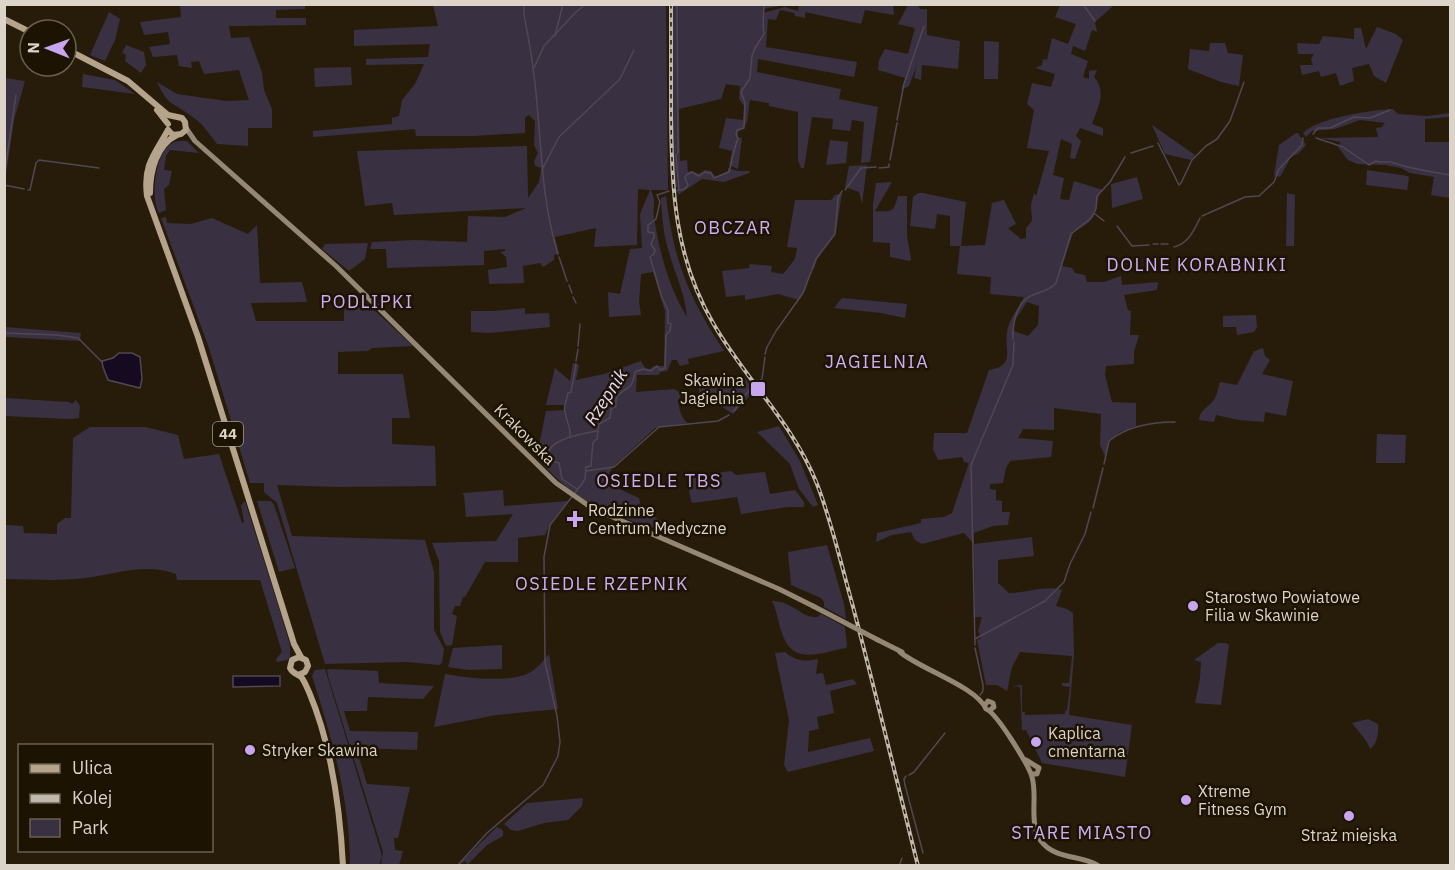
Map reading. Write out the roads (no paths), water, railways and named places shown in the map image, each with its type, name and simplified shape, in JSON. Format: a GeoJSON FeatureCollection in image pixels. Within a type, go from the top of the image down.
{"type":"FeatureCollection","features":[{"type":"Feature","properties":{"kind":"main road"},"geometry":{"type":"LineString","coordinates":[[4,19],[18,26]]}},
{"type":"Feature","properties":{"kind":"main road"},"geometry":{"type":"LineString","coordinates":[[78,55],[123,79],[168,115],[184,120],[186,128]]}},
{"type":"Feature","properties":{"kind":"main road"},"geometry":{"type":"LineString","coordinates":[[149,101],[173,135],[179,135]]}},
{"type":"Feature","properties":{"kind":"main road","name":"44"},"geometry":{"type":"LineString","coordinates":[[174,118],[148,166],[145,181],[150,206],[198,337],[294,644],[301,657],[308,663],[302,674]]}},
{"type":"Feature","properties":{"kind":"main road","name":"44"},"geometry":{"type":"LineString","coordinates":[[150,206],[150,181],[156,160],[169,140],[186,128]]}},
{"type":"Feature","properties":{"kind":"main road","name":"Krakowska"},"geometry":{"type":"LineString","coordinates":[[186,128],[195,141],[338,268],[535,463],[570,494],[592,508],[778,589],[900,651],[986,703],[986,709],[992,710],[1030,766]]}},
{"type":"Feature","properties":{"kind":"main road","name":"Krakowska"},"geometry":{"type":"LineString","coordinates":[[179,135],[195,141]]}},
{"type":"Feature","properties":{"kind":"main road","name":"44"},"geometry":{"type":"LineString","coordinates":[[294,644],[294,659],[290,668],[292,672],[302,674]]}},
{"type":"Feature","properties":{"kind":"main road"},"geometry":{"type":"LineString","coordinates":[[294,659],[301,657]]}},
{"type":"Feature","properties":{"kind":"main road","name":"44"},"geometry":{"type":"LineString","coordinates":[[302,674],[333,776],[343,866]]}},
{"type":"Feature","properties":{"kind":"main road"},"geometry":{"type":"LineString","coordinates":[[1036,764],[1039,771],[1034,774],[1029,772],[1030,766],[1036,764]]}},
{"type":"Feature","properties":{"kind":"main road"},"geometry":{"type":"LineString","coordinates":[[1034,774],[1035,825],[1038,836],[1044,844],[1057,853],[1100,865]]}},
{"type":"Feature","properties":{"kind":"waterway"},"geometry":{"type":"LineString","coordinates":[[524,4],[536,91],[547,208],[558,254]]}},
{"type":"Feature","properties":{"kind":"waterway"},"geometry":{"type":"LineString","coordinates":[[555,36],[563,4]]}},
{"type":"Feature","properties":{"kind":"waterway"},"geometry":{"type":"LineString","coordinates":[[534,68],[544,46],[586,4]]}},
{"type":"Feature","properties":{"kind":"waterway"},"geometry":{"type":"LineString","coordinates":[[677,4],[678,152],[676,156],[679,189]]}},
{"type":"Feature","properties":{"kind":"waterway","name":"Rzepnik"},"geometry":{"type":"LineString","coordinates":[[675,191],[685,189],[688,185],[686,175],[692,172],[699,176],[705,172],[711,173],[714,178],[729,172],[738,139],[737,130],[744,128],[745,103],[741,92],[750,78],[752,56],[764,34],[764,4]]}},
{"type":"Feature","properties":{"kind":"waterway"},"geometry":{"type":"LineString","coordinates":[[1083,4],[1095,21]]}},
{"type":"Feature","properties":{"kind":"waterway"},"geometry":{"type":"LineString","coordinates":[[897,120],[904,84],[924,26]]}},
{"type":"Feature","properties":{"kind":"waterway"},"geometry":{"type":"LineString","coordinates":[[543,168],[559,137],[620,79],[634,50]]}},
{"type":"Feature","properties":{"kind":"waterway"},"geometry":{"type":"LineString","coordinates":[[1158,143],[1179,185],[1192,160],[1217,139],[1230,121],[1244,82]]}},
{"type":"Feature","properties":{"kind":"waterway"},"geometry":{"type":"LineString","coordinates":[[4,177],[16,95]]}},
{"type":"Feature","properties":{"kind":"waterway"},"geometry":{"type":"LineString","coordinates":[[1313,134],[1318,128],[1330,128],[1354,117],[1370,118],[1390,110]]}},
{"type":"Feature","properties":{"kind":"waterway"},"geometry":{"type":"LineString","coordinates":[[890,160],[897,123]]}},
{"type":"Feature","properties":{"kind":"waterway"},"geometry":{"type":"LineString","coordinates":[[1202,216],[1245,197],[1259,196],[1274,182],[1279,169],[1302,145],[1303,138]]}},
{"type":"Feature","properties":{"kind":"waterway"},"geometry":{"type":"LineString","coordinates":[[1316,138],[1343,147],[1369,165],[1376,161],[1390,162],[1450,175]]}},
{"type":"Feature","properties":{"kind":"waterway"},"geometry":{"type":"LineString","coordinates":[[1131,153],[1153,146]]}},
{"type":"Feature","properties":{"kind":"waterway"},"geometry":{"type":"LineString","coordinates":[[1013,339],[1014,323],[1023,302],[1056,283],[1071,234],[1091,218],[1096,209],[1097,196],[1110,182],[1125,157]]}},
{"type":"Feature","properties":{"kind":"waterway"},"geometry":{"type":"LineString","coordinates":[[28,190],[30,190],[36,163],[39,160],[99,168]]}},
{"type":"Feature","properties":{"kind":"waterway"},"geometry":{"type":"LineString","coordinates":[[879,168],[889,167],[889,164]]}},
{"type":"Feature","properties":{"kind":"waterway"},"geometry":{"type":"LineString","coordinates":[[845,190],[861,168],[876,167]]}},
{"type":"Feature","properties":{"kind":"waterway"},"geometry":{"type":"LineString","coordinates":[[4,185],[24,189]]}},
{"type":"Feature","properties":{"kind":"waterway","name":"Rzepnik"},"geometry":{"type":"LineString","coordinates":[[457,866],[487,833],[543,785],[558,756],[560,742],[557,716],[545,662],[544,557],[550,525],[585,479],[586,467],[591,466],[593,442],[597,439],[599,424],[610,418],[611,409],[616,406],[617,396],[631,385],[635,372],[643,369],[651,371],[657,366],[660,370],[665,368],[666,335],[670,331],[671,324],[668,323],[668,310],[662,298],[650,257],[655,250],[651,244],[654,233],[648,232],[648,225],[656,219],[660,202],[657,195],[669,191]]}},
{"type":"Feature","properties":{"kind":"waterway"},"geometry":{"type":"LineString","coordinates":[[765,354],[776,331],[803,293],[816,259],[835,234],[838,198],[842,191]]}},
{"type":"Feature","properties":{"kind":"waterway"},"geometry":{"type":"LineString","coordinates":[[1095,214],[1104,221]]}},
{"type":"Feature","properties":{"kind":"waterway"},"geometry":{"type":"LineString","coordinates":[[1174,247],[1187,239],[1200,218]]}},
{"type":"Feature","properties":{"kind":"waterway"},"geometry":{"type":"LineString","coordinates":[[1117,226],[1132,246],[1149,245]]}},
{"type":"Feature","properties":{"kind":"waterway"},"geometry":{"type":"LineString","coordinates":[[1153,244],[1158,244]]}},
{"type":"Feature","properties":{"kind":"waterway"},"geometry":{"type":"LineString","coordinates":[[1161,244],[1168,244]]}},
{"type":"Feature","properties":{"kind":"waterway"},"geometry":{"type":"LineString","coordinates":[[559,257],[567,281]]}},
{"type":"Feature","properties":{"kind":"waterway"},"geometry":{"type":"LineString","coordinates":[[569,285],[572,293]]}},
{"type":"Feature","properties":{"kind":"waterway"},"geometry":{"type":"LineString","coordinates":[[573,297],[576,303]]}},
{"type":"Feature","properties":{"kind":"waterway"},"geometry":{"type":"LineString","coordinates":[[578,346],[580,324]]}},
{"type":"Feature","properties":{"kind":"waterway"},"geometry":{"type":"LineString","coordinates":[[4,333],[78,338],[102,362]]}},
{"type":"Feature","properties":{"kind":"waterway"},"geometry":{"type":"LineString","coordinates":[[975,645],[971,465],[1013,365],[1014,342]]}},
{"type":"Feature","properties":{"kind":"waterway"},"geometry":{"type":"LineString","coordinates":[[576,361],[578,349]]}},
{"type":"Feature","properties":{"kind":"waterway"},"geometry":{"type":"LineString","coordinates":[[759,381],[762,379],[765,357]]}},
{"type":"Feature","properties":{"kind":"waterway"},"geometry":{"type":"LineString","coordinates":[[570,436],[564,407],[568,393],[571,392],[576,364]]}},
{"type":"Feature","properties":{"kind":"waterway"},"geometry":{"type":"LineString","coordinates":[[734,411],[750,389]]}},
{"type":"Feature","properties":{"kind":"waterway"},"geometry":{"type":"LineString","coordinates":[[586,471],[614,467],[659,427],[718,421],[729,415]]}},
{"type":"Feature","properties":{"kind":"waterway"},"geometry":{"type":"LineString","coordinates":[[1104,464],[1109,441],[1116,436],[1140,426],[1175,422]]}},
{"type":"Feature","properties":{"kind":"waterway"},"geometry":{"type":"LineString","coordinates":[[577,489],[562,479],[559,463],[549,460],[548,453],[557,442],[597,431]]}},
{"type":"Feature","properties":{"kind":"waterway"},"geometry":{"type":"LineString","coordinates":[[1093,508],[1103,468]]}},
{"type":"Feature","properties":{"kind":"waterway"},"geometry":{"type":"LineString","coordinates":[[975,639],[1045,601],[1064,582],[1085,534],[1091,512]]}},
{"type":"Feature","properties":{"kind":"waterway"},"geometry":{"type":"LineString","coordinates":[[975,648],[983,685],[980,695]]}},
{"type":"Feature","properties":{"kind":"waterway"},"geometry":{"type":"LineString","coordinates":[[909,775],[914,772],[945,733]]}},
{"type":"Feature","properties":{"kind":"waterway"},"geometry":{"type":"LineString","coordinates":[[906,776],[905,785],[923,853]]}},
{"type":"Feature","properties":{"kind":"waterway"},"geometry":{"type":"LineString","coordinates":[[899,866],[902,858]]}},
{"type":"Feature","properties":{"kind":"railway"},"geometry":{"type":"LineString","coordinates":[[671,4],[672,170],[678,222],[690,273],[713,323],[795,441],[817,484],[852,603],[918,866]]}},
{"type":"Feature","properties":{"kind":"place","name":"Skawina Jagielnia"},"geometry":{"type":"Point","coordinates":[758,389]}},
{"type":"Feature","properties":{"kind":"place","name":"Rodzinne Centrum Medyczne"},"geometry":{"type":"Point","coordinates":[575,519]}},
{"type":"Feature","properties":{"kind":"place","name":"Starostwo Powiatowe Filia w Skawinie"},"geometry":{"type":"Point","coordinates":[1193,606]}},
{"type":"Feature","properties":{"kind":"place","name":"Kaplica cmentarna"},"geometry":{"type":"Point","coordinates":[1036,742]}},
{"type":"Feature","properties":{"kind":"place","name":"Stryker Skawina"},"geometry":{"type":"Point","coordinates":[250,750]}},
{"type":"Feature","properties":{"kind":"place","name":"Xtreme Fitness Gym"},"geometry":{"type":"Point","coordinates":[1186,800]}},
{"type":"Feature","properties":{"kind":"place","name":"Straż miejska"},"geometry":{"type":"Point","coordinates":[1349,816]}},
{"type":"Feature","properties":{"kind":"district","name":"OBCZAR"},"geometry":{"type":"Point","coordinates":[733,228]}},
{"type":"Feature","properties":{"kind":"district","name":"DOLNE KORABNIKI"},"geometry":{"type":"Point","coordinates":[1197,265]}},
{"type":"Feature","properties":{"kind":"district","name":"PODLIPKI"},"geometry":{"type":"Point","coordinates":[367,302]}},
{"type":"Feature","properties":{"kind":"district","name":"JAGIELNIA"},"geometry":{"type":"Point","coordinates":[877,362]}},
{"type":"Feature","properties":{"kind":"district","name":"OSIEDLE TBS"},"geometry":{"type":"Point","coordinates":[659,481]}},
{"type":"Feature","properties":{"kind":"district","name":"OSIEDLE RZEPNIK"},"geometry":{"type":"Point","coordinates":[602,584]}},
{"type":"Feature","properties":{"kind":"district","name":"STARE MIASTO"},"geometry":{"type":"Point","coordinates":[1082,833]}}]}
